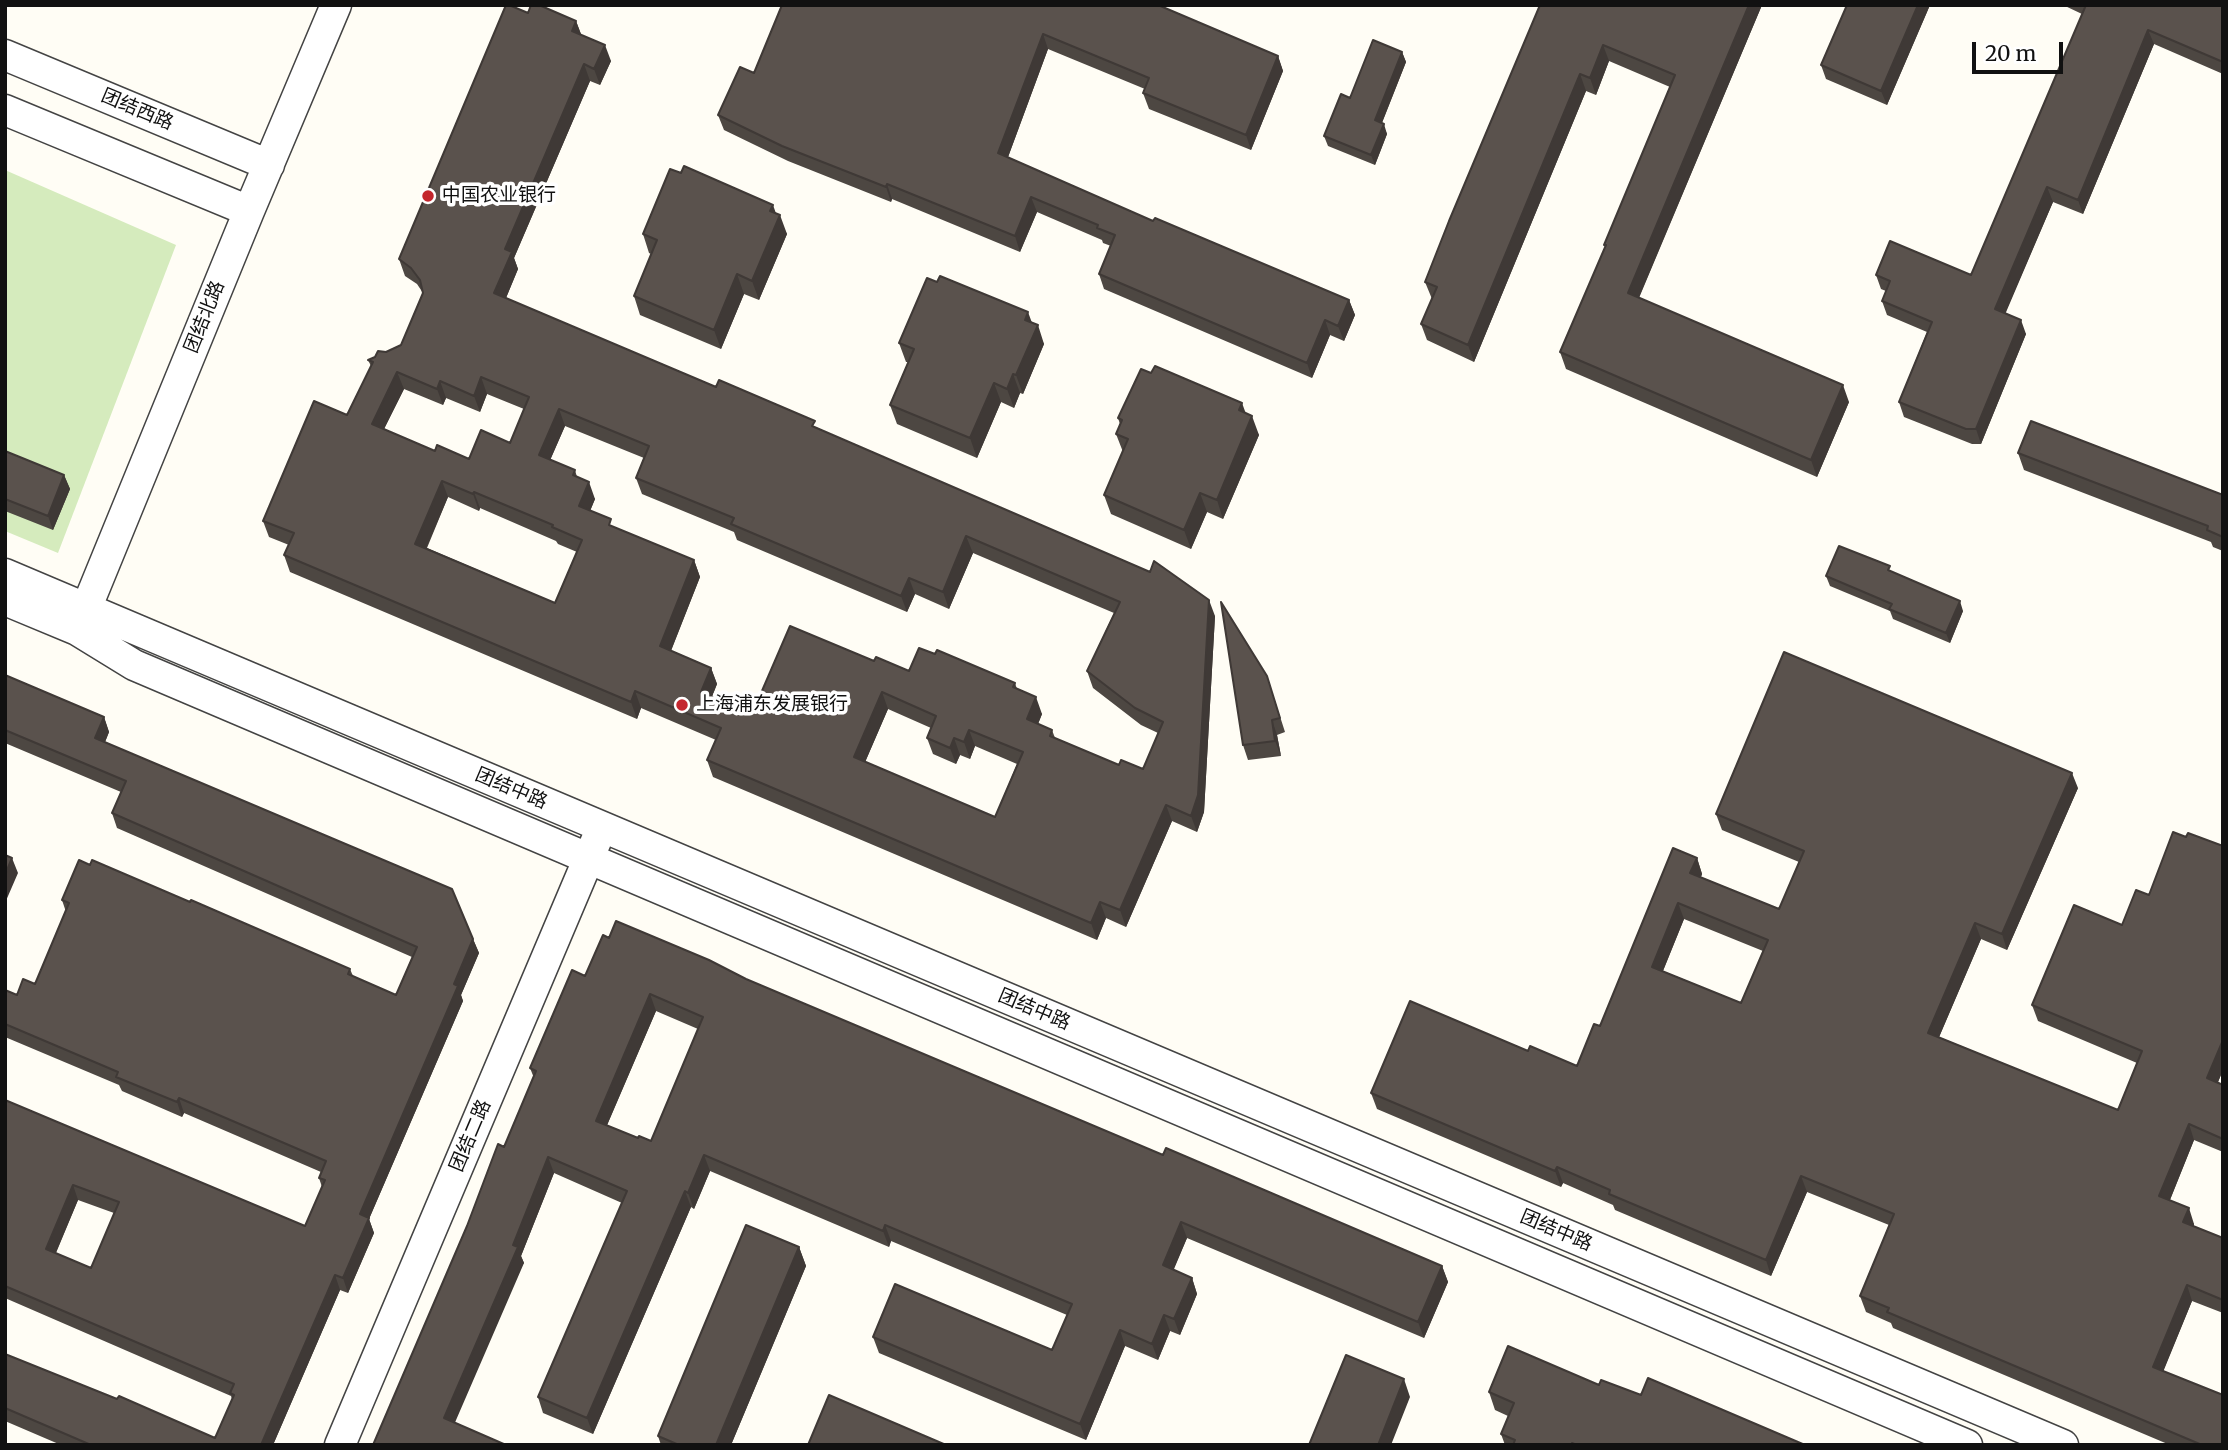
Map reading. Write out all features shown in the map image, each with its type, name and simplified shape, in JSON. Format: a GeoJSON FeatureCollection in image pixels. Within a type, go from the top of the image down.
{"type":"FeatureCollection","features":[{"type":"Feature","properties":{"kind":"street","name":"团结北路"},"geometry":{"type":"LineString","coordinates":[[82,619],[248,211],[336,5]]}},
{"type":"Feature","properties":{"kind":"street","name":"团结西路"},"geometry":{"type":"LineString","coordinates":[[5,55],[269,165]]}},
{"type":"Feature","properties":{"kind":"street"},"geometry":{"type":"LineString","coordinates":[[5,110],[248,211]]}},
{"type":"Feature","properties":{"kind":"street","name":"团结中路"},"geometry":{"type":"LineString","coordinates":[[5,574],[82,619],[134,665],[1967,1445]]}},
{"type":"Feature","properties":{"kind":"street","name":"团结中路"},"geometry":{"type":"LineString","coordinates":[[5,600],[82,619],[602,827],[2063,1445]]}},
{"type":"Feature","properties":{"kind":"street","name":"团结二路"},"geometry":{"type":"LineString","coordinates":[[340,1445],[602,827]]}},
{"type":"Feature","properties":{"kind":"green space"},"geometry":{"type":"Polygon","coordinates":[[[5,170],[176,245],[58,553],[5,531],[5,170]]]}},
{"type":"Feature","properties":{"kind":"building"},"geometry":{"type":"Polygon","coordinates":[[[506,5],[528,13],[531,5],[539,5],[576,21],[572,31],[605,45],[594,69],[584,64],[505,249],[512,252],[494,293],[716,387],[719,380],[815,421],[812,426],[1150,572],[1154,561],[1209,600],[1198,795],[1191,816],[1166,805],[1120,910],[1100,902],[1091,923],[707,760],[721,728],[635,691],[631,702],[284,555],[294,533],[263,521],[314,401],[347,415],[373,362],[368,360],[375,357],[378,351],[386,352],[401,345],[423,293],[420,280],[411,268],[399,259],[506,5]],[[397,372],[372,424],[435,451],[437,445],[469,459],[481,430],[510,443],[529,397],[481,377],[474,396],[440,381],[437,389],[397,372]],[[559,409],[539,455],[575,470],[573,475],[589,482],[579,506],[611,519],[609,525],[694,560],[660,646],[711,668],[701,692],[752,714],[790,626],[874,661],[876,657],[909,671],[919,648],[935,654],[937,650],[1015,683],[1013,687],[1036,697],[1027,719],[1052,730],[1050,736],[1119,765],[1121,760],[1143,769],[1163,722],[1135,708],[1087,671],[1120,602],[966,536],[943,592],[909,578],[901,596],[731,524],[734,518],[636,478],[649,446],[559,409]],[[442,481],[415,544],[555,603],[582,540],[552,527],[553,525],[442,481]],[[882,692],[854,757],[995,817],[1023,752],[969,730],[964,742],[954,738],[950,748],[927,738],[936,716],[882,692]]]}},
{"type":"Feature","properties":{"kind":"building"},"geometry":{"type":"Polygon","coordinates":[[[782,5],[1158,5],[1278,56],[1246,135],[1143,93],[1149,78],[1043,34],[998,153],[1153,221],[1155,218],[1349,300],[1338,326],[1325,320],[1307,363],[1099,274],[1115,235],[1097,228],[1098,225],[1031,197],[1015,236],[887,184],[886,187],[782,146],[718,115],[740,67],[754,73],[782,5]]]}},
{"type":"Feature","properties":{"kind":"building"},"geometry":{"type":"Polygon","coordinates":[[[1540,5],[1749,5],[1628,293],[1843,385],[1811,460],[1560,352],[1675,75],[1603,45],[1590,78],[1580,74],[1468,345],[1421,324],[1437,287],[1425,282],[1540,5]]]}},
{"type":"Feature","properties":{"kind":"building"},"geometry":{"type":"Polygon","coordinates":[[[1847,5],[1918,5],[1881,91],[1821,65],[1847,5]]]}},
{"type":"Feature","properties":{"kind":"building"},"geometry":{"type":"Polygon","coordinates":[[[2086,5],[2223,5],[2223,62],[2148,30],[2078,200],[2047,187],[1995,309],[2021,320],[1976,429],[1966,429],[1899,402],[1932,322],[1882,301],[1890,281],[1876,275],[1890,241],[1971,275],[2086,5]]]}},
{"type":"Feature","properties":{"kind":"building"},"geometry":{"type":"Polygon","coordinates":[[[1373,40],[1402,52],[1375,120],[1384,124],[1371,155],[1324,136],[1341,94],[1350,98],[1373,40]]]}},
{"type":"Feature","properties":{"kind":"building"},"geometry":{"type":"Polygon","coordinates":[[[684,166],[773,205],[770,211],[780,215],[752,281],[737,274],[714,330],[634,296],[657,240],[643,234],[670,169],[681,173],[684,166]]]}},
{"type":"Feature","properties":{"kind":"building"},"geometry":{"type":"Polygon","coordinates":[[[940,276],[1028,312],[1025,320],[1038,325],[1007,389],[994,383],[970,438],[890,405],[914,349],[899,343],[927,278],[937,282],[940,276]]]}},
{"type":"Feature","properties":{"kind":"building"},"geometry":{"type":"Polygon","coordinates":[[[1155,366],[1242,403],[1239,410],[1252,416],[1217,500],[1200,493],[1184,530],[1104,495],[1128,439],[1116,434],[1122,420],[1118,418],[1141,369],[1151,373],[1155,366]]]}},
{"type":"Feature","properties":{"kind":"building"},"geometry":{"type":"Polygon","coordinates":[[[2031,421],[2223,495],[2223,537],[2207,530],[2208,526],[2018,453],[2031,421]]]}},
{"type":"Feature","properties":{"kind":"building"},"geometry":{"type":"Polygon","coordinates":[[[5,451],[64,475],[48,516],[5,499],[5,451]]]}},
{"type":"Feature","properties":{"kind":"building"},"geometry":{"type":"Polygon","coordinates":[[[1839,546],[1890,566],[1888,570],[1960,601],[1946,633],[1889,609],[1892,604],[1826,576],[1839,546]]]}},
{"type":"Feature","properties":{"kind":"building"},"geometry":{"type":"Polygon","coordinates":[[[1221,602],[1267,676],[1280,718],[1272,720],[1275,741],[1243,745],[1221,602]]]}},
{"type":"Feature","properties":{"kind":"building"},"geometry":{"type":"Polygon","coordinates":[[[1784,652],[2072,773],[2002,934],[1975,923],[1928,1033],[2118,1110],[2142,1051],[2032,1005],[2074,905],[2122,925],[2136,890],[2149,895],[2173,832],[2186,837],[2188,833],[2223,846],[2223,1040],[2207,1078],[2223,1085],[2223,1139],[2189,1124],[2159,1196],[2189,1208],[2183,1222],[2223,1238],[2223,1300],[2187,1285],[2153,1367],[2223,1395],[2223,1445],[2202,1445],[1887,1312],[1889,1308],[1860,1296],[1894,1214],[1801,1176],[1766,1260],[1609,1194],[1610,1190],[1557,1167],[1555,1171],[1371,1093],[1410,1001],[1528,1051],[1530,1046],[1577,1066],[1594,1024],[1600,1026],[1673,848],[1697,858],[1690,873],[1779,909],[1804,851],[1716,814],[1784,652]],[[1678,903],[1652,967],[1741,1003],[1768,940],[1678,903]]]}},
{"type":"Feature","properties":{"kind":"building"},"geometry":{"type":"Polygon","coordinates":[[[5,675],[104,717],[95,738],[452,889],[473,939],[454,984],[458,986],[360,1214],[369,1218],[343,1278],[335,1275],[261,1445],[91,1445],[5,1408],[5,1354],[117,1399],[119,1396],[215,1438],[234,1395],[230,1393],[234,1384],[5,1286],[5,1100],[305,1226],[325,1180],[319,1178],[326,1161],[179,1098],[177,1102],[116,1077],[118,1072],[5,1024],[5,990],[17,995],[23,979],[35,984],[69,903],[62,900],[79,860],[90,865],[92,860],[190,902],[191,900],[350,969],[348,974],[396,995],[417,947],[112,813],[126,781],[5,730],[5,675]],[[73,1185],[46,1249],[91,1268],[119,1202],[73,1185]]]}},
{"type":"Feature","properties":{"kind":"building"},"geometry":{"type":"Polygon","coordinates":[[[5,855],[12,858],[5,875],[5,855]]]}},
{"type":"Feature","properties":{"kind":"building"},"geometry":{"type":"Polygon","coordinates":[[[616,921],[709,960],[746,979],[1163,1155],[1166,1148],[1442,1266],[1418,1322],[1181,1222],[1163,1265],[1192,1278],[1174,1319],[1164,1315],[1152,1344],[1120,1330],[1080,1424],[873,1337],[895,1284],[1052,1350],[1072,1304],[885,1225],[883,1231],[704,1155],[688,1193],[685,1191],[587,1418],[538,1397],[627,1191],[548,1157],[513,1245],[518,1247],[444,1418],[506,1445],[373,1445],[467,1226],[498,1144],[504,1147],[536,1071],[530,1068],[572,970],[585,976],[603,935],[609,938],[616,921]],[[650,994],[596,1121],[651,1141],[703,1017],[650,994]]]}},
{"type":"Feature","properties":{"kind":"building"},"geometry":{"type":"Polygon","coordinates":[[[746,1225],[799,1247],[716,1445],[679,1445],[658,1436],[746,1225]]]}},
{"type":"Feature","properties":{"kind":"building"},"geometry":{"type":"Polygon","coordinates":[[[1508,1346],[1599,1385],[1601,1380],[1641,1395],[1648,1378],[1805,1445],[1513,1445],[1515,1440],[1501,1434],[1514,1403],[1489,1392],[1508,1346]]]}},
{"type":"Feature","properties":{"kind":"building"},"geometry":{"type":"Polygon","coordinates":[[[1346,1355],[1404,1379],[1378,1445],[1309,1445],[1346,1355]]]}},
{"type":"Feature","properties":{"kind":"building"},"geometry":{"type":"Polygon","coordinates":[[[829,1395],[946,1445],[808,1445],[829,1395]]]}},
{"type":"Feature","properties":{"kind":"place","name":"中国农业银行"},"geometry":{"type":"Point","coordinates":[428,196]}},
{"type":"Feature","properties":{"kind":"place","name":"上海浦东发展银行"},"geometry":{"type":"Point","coordinates":[682,705]}}]}
